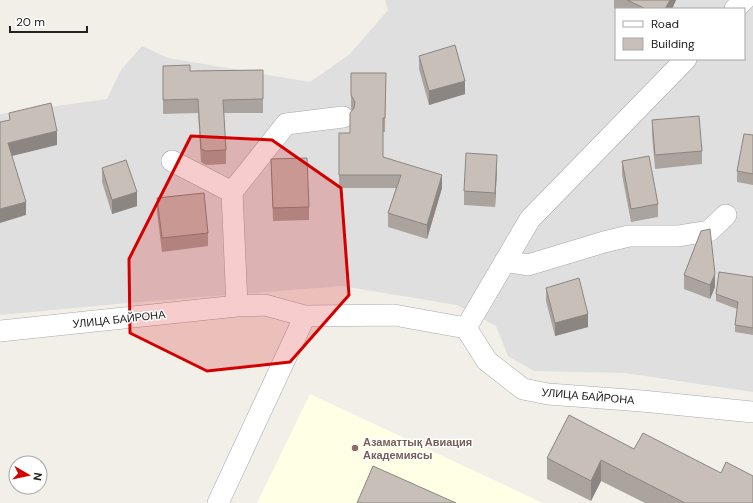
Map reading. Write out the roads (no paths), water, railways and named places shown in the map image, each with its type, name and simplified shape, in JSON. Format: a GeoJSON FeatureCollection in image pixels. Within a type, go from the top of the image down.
{"type":"FeatureCollection","features":[{"type":"Feature","properties":{"kind":"street"},"geometry":{"type":"LineString","coordinates":[[736,8],[744,0]]}},
{"type":"Feature","properties":{"kind":"street"},"geometry":{"type":"LineString","coordinates":[[466,328],[530,219],[685,60]]}},
{"type":"Feature","properties":{"kind":"street"},"geometry":{"type":"LineString","coordinates":[[237,306],[232,192],[286,124],[343,117]]}},
{"type":"Feature","properties":{"kind":"street"},"geometry":{"type":"LineString","coordinates":[[172,161],[232,192]]}},
{"type":"Feature","properties":{"kind":"street"},"geometry":{"type":"LineString","coordinates":[[505,261],[528,265],[629,236],[678,236],[709,231],[726,215]]}},
{"type":"Feature","properties":{"kind":"street","name":"УЛИЦА БАЙРОНА"},"geometry":{"type":"LineString","coordinates":[[0,331],[237,306],[265,305],[305,316],[394,315],[466,328],[486,361],[523,389],[548,394],[642,401],[753,412]]}},
{"type":"Feature","properties":{"kind":"street"},"geometry":{"type":"LineString","coordinates":[[218,503],[305,316]]}},
{"type":"Feature","properties":{"kind":"place","name":"Азаматтық Авиация Академиясы"},"geometry":{"type":"Point","coordinates":[355,448]}}]}
